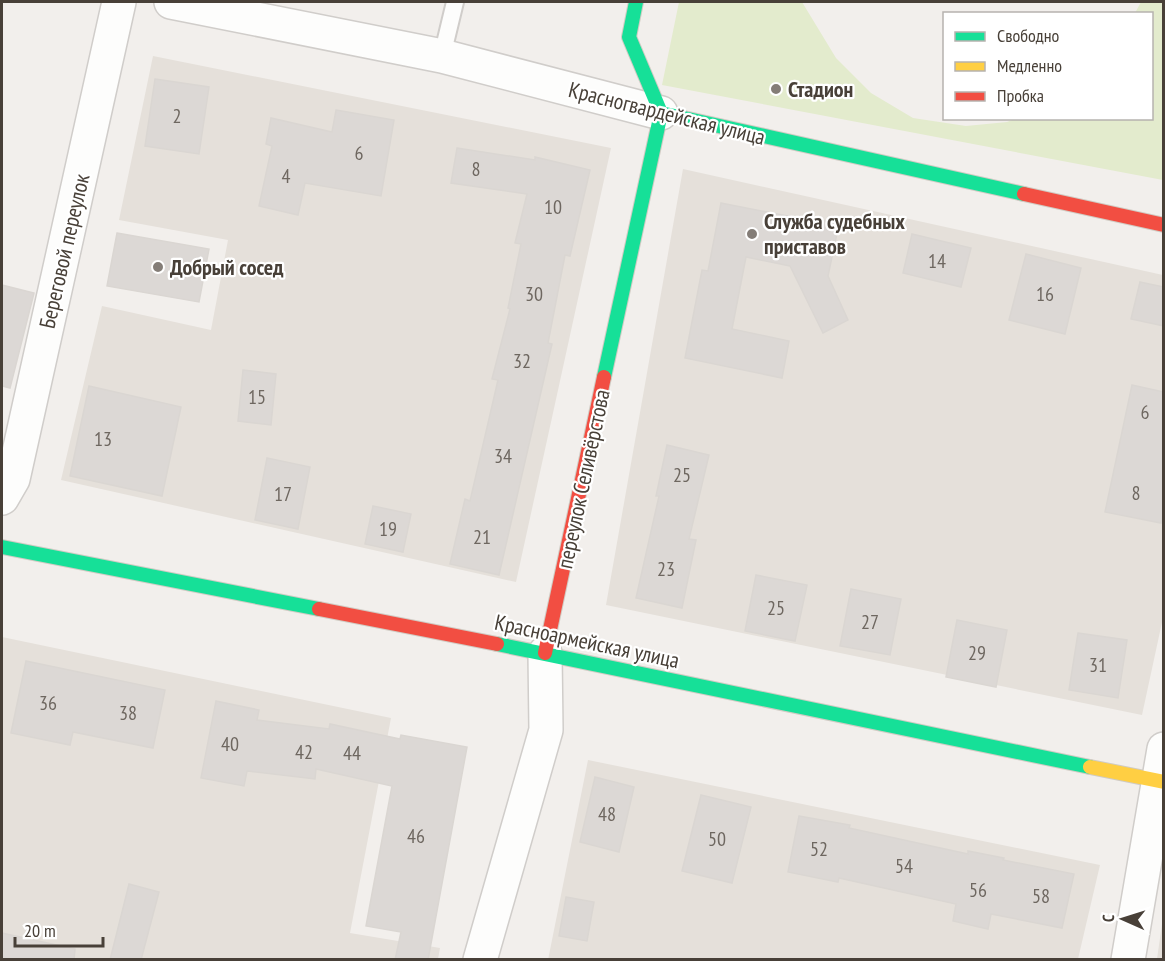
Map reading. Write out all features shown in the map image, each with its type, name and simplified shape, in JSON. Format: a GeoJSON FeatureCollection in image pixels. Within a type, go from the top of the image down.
{"type":"FeatureCollection","features":[{"type":"Feature","properties":{"kind":"street","name":"Береговой переулок"},"geometry":{"type":"LineString","coordinates":[[2,498],[13,479],[119,2]]}},
{"type":"Feature","properties":{"kind":"street","name":"Красногвардейская улица"},"geometry":{"type":"LineString","coordinates":[[171,2],[442,57],[661,114],[1164,225]]}},
{"type":"Feature","properties":{"kind":"street"},"geometry":{"type":"LineString","coordinates":[[636,2],[629,37],[661,114]]}},
{"type":"Feature","properties":{"kind":"street","name":"переулок Селивёрстова"},"geometry":{"type":"LineString","coordinates":[[480,960],[546,730],[545,653],[661,114]]}},
{"type":"Feature","properties":{"kind":"street","name":"Красноармейская улица"},"geometry":{"type":"LineString","coordinates":[[2,547],[1161,770]]}},
{"type":"Feature","properties":{"kind":"street"},"geometry":{"type":"LineString","coordinates":[[1128,960],[1161,770]]}},
{"type":"Feature","properties":{"kind":"lane"},"geometry":{"type":"LineString","coordinates":[[442,57],[454,2]]}},
{"type":"Feature","properties":{"kind":"shaded area"},"geometry":{"type":"Polygon","coordinates":[[[153,56],[611,148],[516,582],[61,480],[102,306],[211,330],[228,240],[119,220],[153,56]]]}},
{"type":"Feature","properties":{"kind":"shaded area"},"geometry":{"type":"Polygon","coordinates":[[[683,169],[1163,275],[1164,613],[1142,715],[606,605],[683,169]]]}},
{"type":"Feature","properties":{"kind":"shaded area"},"geometry":{"type":"Polygon","coordinates":[[[2,637],[391,718],[350,933],[440,948],[438,959],[2,959],[2,637]]]}},
{"type":"Feature","properties":{"kind":"shaded area"},"geometry":{"type":"Polygon","coordinates":[[[588,760],[1100,865],[1078,959],[548,960],[588,760]]]}},
{"type":"Feature","properties":{"kind":"shaded area"},"geometry":{"type":"Polygon","coordinates":[[[1163,917],[1163,959],[1157,959],[1163,917]]]}},
{"type":"Feature","properties":{"kind":"green space","name":"Стадион"},"geometry":{"type":"Polygon","coordinates":[[[679,2],[802,2],[836,58],[871,93],[913,118],[966,126],[1012,120],[1153,120],[1153,12],[1136,12],[1141,2],[1163,2],[1163,180],[662,85],[679,2]]]}},
{"type":"Feature","properties":{"kind":"building"},"geometry":{"type":"Polygon","coordinates":[[[155,79],[209,87],[199,154],[145,146],[155,79]]]}},
{"type":"Feature","properties":{"kind":"building"},"geometry":{"type":"Polygon","coordinates":[[[336,110],[394,120],[381,196],[305,183],[298,215],[259,206],[272,146],[266,144],[271,118],[332,132],[336,110]]]}},
{"type":"Feature","properties":{"kind":"building"},"geometry":{"type":"Polygon","coordinates":[[[457,148],[535,160],[535,157],[590,170],[570,256],[565,255],[548,343],[552,344],[499,575],[450,564],[465,499],[470,501],[498,380],[492,379],[510,309],[508,308],[521,244],[515,243],[527,194],[451,183],[457,148]]]}},
{"type":"Feature","properties":{"kind":"building"},"geometry":{"type":"Polygon","coordinates":[[[721,203],[839,224],[828,276],[848,320],[823,333],[790,266],[746,257],[732,329],[789,341],[782,378],[685,358],[702,270],[708,271],[721,203]]]}},
{"type":"Feature","properties":{"kind":"building","name":"Добрый сосед"},"geometry":{"type":"Polygon","coordinates":[[[117,233],[209,249],[199,302],[107,286],[117,233]]]}},
{"type":"Feature","properties":{"kind":"building"},"geometry":{"type":"Polygon","coordinates":[[[912,234],[971,248],[961,287],[903,273],[912,234]]]}},
{"type":"Feature","properties":{"kind":"building"},"geometry":{"type":"Polygon","coordinates":[[[1026,254],[1081,268],[1065,334],[1009,320],[1026,254]]]}},
{"type":"Feature","properties":{"kind":"building"},"geometry":{"type":"Polygon","coordinates":[[[1140,282],[1164,287],[1164,326],[1131,319],[1140,282]]]}},
{"type":"Feature","properties":{"kind":"building"},"geometry":{"type":"Polygon","coordinates":[[[2,285],[34,293],[10,388],[2,386],[2,285]]]}},
{"type":"Feature","properties":{"kind":"building"},"geometry":{"type":"Polygon","coordinates":[[[243,370],[276,374],[271,425],[238,421],[243,370]]]}},
{"type":"Feature","properties":{"kind":"building"},"geometry":{"type":"Polygon","coordinates":[[[1132,385],[1164,392],[1164,509],[1161,523],[1105,512],[1132,385]]]}},
{"type":"Feature","properties":{"kind":"building"},"geometry":{"type":"Polygon","coordinates":[[[89,386],[181,407],[162,496],[70,476],[89,386]]]}},
{"type":"Feature","properties":{"kind":"building"},"geometry":{"type":"Polygon","coordinates":[[[667,445],[709,455],[689,539],[696,540],[682,608],[636,598],[659,496],[656,496],[667,445]]]}},
{"type":"Feature","properties":{"kind":"building"},"geometry":{"type":"Polygon","coordinates":[[[267,458],[310,467],[298,529],[255,520],[267,458]]]}},
{"type":"Feature","properties":{"kind":"building"},"geometry":{"type":"Polygon","coordinates":[[[373,506],[411,514],[403,552],[365,544],[373,506]]]}},
{"type":"Feature","properties":{"kind":"building"},"geometry":{"type":"Polygon","coordinates":[[[756,575],[807,585],[795,641],[745,631],[756,575]]]}},
{"type":"Feature","properties":{"kind":"building"},"geometry":{"type":"Polygon","coordinates":[[[851,589],[901,599],[890,655],[840,646],[851,589]]]}},
{"type":"Feature","properties":{"kind":"building"},"geometry":{"type":"Polygon","coordinates":[[[957,620],[1007,630],[996,687],[946,677],[957,620]]]}},
{"type":"Feature","properties":{"kind":"building"},"geometry":{"type":"Polygon","coordinates":[[[1078,633],[1127,640],[1118,698],[1069,690],[1078,633]]]}},
{"type":"Feature","properties":{"kind":"building"},"geometry":{"type":"Polygon","coordinates":[[[26,661],[165,690],[153,748],[73,732],[70,745],[11,733],[26,661]]]}},
{"type":"Feature","properties":{"kind":"building"},"geometry":{"type":"Polygon","coordinates":[[[216,701],[259,710],[257,720],[329,729],[330,724],[400,739],[401,735],[467,747],[428,960],[395,960],[401,932],[366,926],[392,786],[316,769],[315,779],[247,771],[244,786],[201,778],[216,701]]]}},
{"type":"Feature","properties":{"kind":"building"},"geometry":{"type":"Polygon","coordinates":[[[595,777],[634,787],[619,852],[580,842],[595,777]]]}},
{"type":"Feature","properties":{"kind":"building"},"geometry":{"type":"Polygon","coordinates":[[[701,795],[751,807],[732,883],[682,871],[701,795]]]}},
{"type":"Feature","properties":{"kind":"building"},"geometry":{"type":"Polygon","coordinates":[[[799,816],[850,825],[849,828],[968,854],[968,851],[1074,874],[1062,928],[991,914],[988,929],[953,921],[956,904],[839,878],[838,882],[788,872],[799,816]]]}},
{"type":"Feature","properties":{"kind":"building"},"geometry":{"type":"Polygon","coordinates":[[[129,884],[159,892],[141,960],[110,960],[129,884]]]}},
{"type":"Feature","properties":{"kind":"building"},"geometry":{"type":"Polygon","coordinates":[[[566,897],[594,902],[587,941],[559,936],[566,897]]]}},
{"type":"Feature","properties":{"kind":"building"},"geometry":{"type":"Polygon","coordinates":[[[2,933],[75,949],[74,960],[2,960],[2,933]]]}},
{"type":"Feature","properties":{"kind":"traffic: fast"},"geometry":{"type":"LineString","coordinates":[[604,377],[661,113],[629,37],[636,2]]}},
{"type":"Feature","properties":{"kind":"traffic: fast"},"geometry":{"type":"LineString","coordinates":[[661,113],[1024,194]]}},
{"type":"Feature","properties":{"kind":"traffic: fast"},"geometry":{"type":"LineString","coordinates":[[2,547],[319,609]]}},
{"type":"Feature","properties":{"kind":"traffic: fast"},"geometry":{"type":"LineString","coordinates":[[497,644],[1090,767]]}},
{"type":"Feature","properties":{"kind":"traffic: slow"},"geometry":{"type":"LineString","coordinates":[[1090,767],[1164,782]]}},
{"type":"Feature","properties":{"kind":"traffic: jam"},"geometry":{"type":"LineString","coordinates":[[1024,194],[1164,225]]}},
{"type":"Feature","properties":{"kind":"traffic: jam"},"geometry":{"type":"LineString","coordinates":[[545,653],[604,377]]}},
{"type":"Feature","properties":{"kind":"traffic: jam"},"geometry":{"type":"LineString","coordinates":[[319,609],[497,644]]}},
{"type":"Feature","properties":{"kind":"place","name":"Стадион"},"geometry":{"type":"Point","coordinates":[776,89]}},
{"type":"Feature","properties":{"kind":"place","name":"Служба судебных приставов"},"geometry":{"type":"Point","coordinates":[752,234]}},
{"type":"Feature","properties":{"kind":"place","name":"Добрый сосед"},"geometry":{"type":"Point","coordinates":[158,267]}}]}
